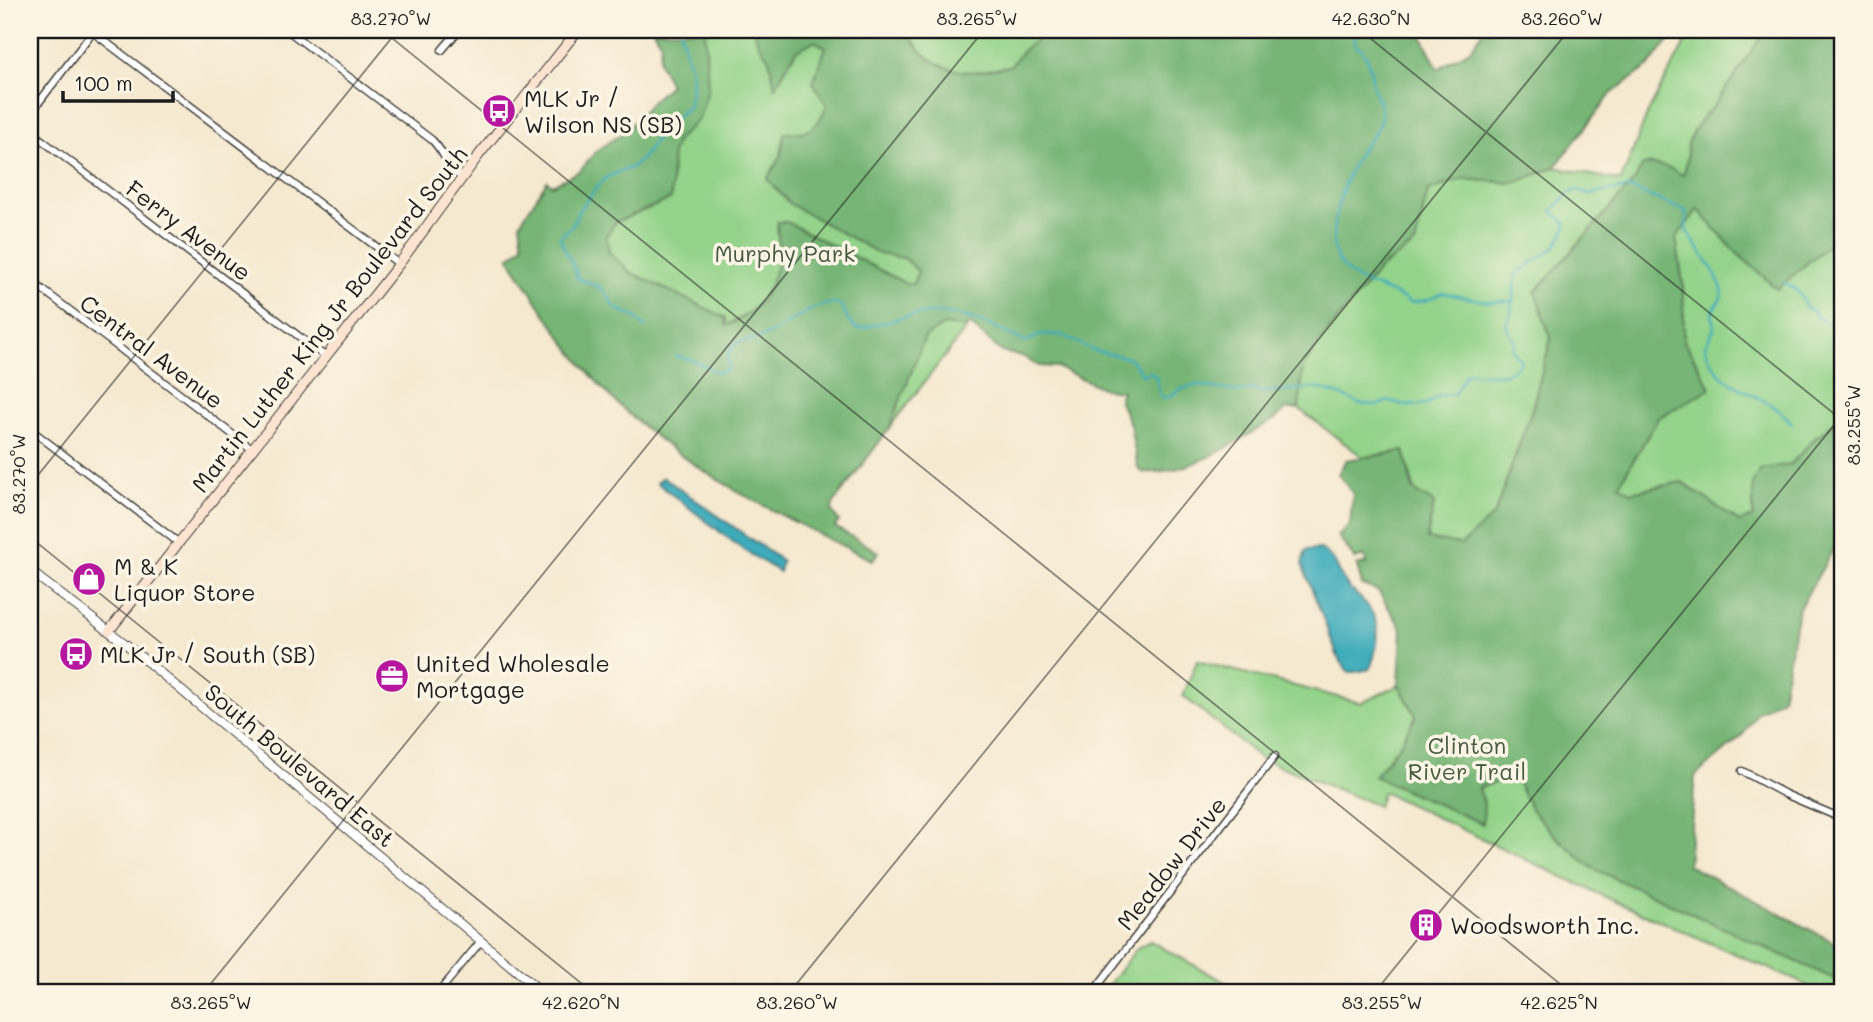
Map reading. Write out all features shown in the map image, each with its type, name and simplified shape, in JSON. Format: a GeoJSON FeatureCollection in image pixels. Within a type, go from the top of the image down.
{"type":"FeatureCollection","features":[{"type":"Feature","properties":{"kind":"main road","name":"Martin Luther King Jr Boulevard South"},"geometry":{"type":"LineString","coordinates":[[109,631],[399,264],[462,178],[579,30]]}},
{"type":"Feature","properties":{"kind":"street"},"geometry":{"type":"LineString","coordinates":[[30,114],[92,30],[399,264]]}},
{"type":"Feature","properties":{"kind":"street"},"geometry":{"type":"LineString","coordinates":[[287,30],[432,141],[449,167],[462,178]]}},
{"type":"Feature","properties":{"kind":"street"},"geometry":{"type":"LineString","coordinates":[[442,50],[459,30]]}},
{"type":"Feature","properties":{"kind":"street","name":"Ferry Avenue"},"geometry":{"type":"LineString","coordinates":[[30,131],[326,357]]}},
{"type":"Feature","properties":{"kind":"street","name":"Central Avenue"},"geometry":{"type":"LineString","coordinates":[[30,280],[253,450]]}},
{"type":"Feature","properties":{"kind":"street"},"geometry":{"type":"LineString","coordinates":[[30,429],[179,543]]}},
{"type":"Feature","properties":{"kind":"street","name":"South Boulevard East"},"geometry":{"type":"LineString","coordinates":[[30,571],[109,631],[542,992]]}},
{"type":"Feature","properties":{"kind":"street"},"geometry":{"type":"LineString","coordinates":[[1841,634],[1843,643]]}},
{"type":"Feature","properties":{"kind":"street","name":"Meadow Drive"},"geometry":{"type":"LineString","coordinates":[[1093,992],[1275,756]]}},
{"type":"Feature","properties":{"kind":"street"},"geometry":{"type":"LineString","coordinates":[[1742,771],[1785,794],[1843,819]]}},
{"type":"Feature","properties":{"kind":"street"},"geometry":{"type":"LineString","coordinates":[[439,992],[481,941]]}},
{"type":"Feature","properties":{"kind":"green space"},"geometry":{"type":"Polygon","coordinates":[[[653,30],[705,30],[708,89],[699,119],[677,140],[672,154],[671,199],[616,222],[606,236],[609,252],[630,272],[726,318],[726,325],[738,320],[757,305],[770,285],[778,262],[777,222],[787,222],[905,283],[913,284],[918,271],[904,258],[880,254],[790,204],[767,179],[781,156],[784,133],[811,129],[827,105],[813,82],[826,47],[814,41],[796,51],[775,87],[769,59],[758,43],[754,30],[907,30],[922,52],[942,66],[954,70],[980,71],[1009,66],[1049,30],[1419,30],[1438,69],[1471,49],[1484,30],[1678,30],[1649,66],[1612,93],[1555,167],[1514,183],[1462,179],[1428,191],[1415,244],[1379,269],[1328,331],[1303,367],[1299,409],[1287,409],[1275,419],[1195,463],[1160,472],[1142,472],[1138,468],[1130,424],[1119,400],[1122,391],[1104,389],[1057,367],[1039,366],[1022,356],[1002,352],[970,324],[966,328],[944,325],[925,337],[889,429],[833,504],[832,512],[839,521],[835,527],[879,552],[872,560],[736,490],[671,449],[642,425],[614,400],[570,350],[509,258],[523,245],[520,223],[547,181],[552,185],[580,171],[596,151],[627,130],[670,85],[659,62],[661,43],[653,30]]]}},
{"type":"Feature","properties":{"kind":"green space","name":"Murphy Park"},"geometry":{"type":"Polygon","coordinates":[[[671,30],[1172,30],[1109,144],[827,508],[565,290],[701,53],[671,30]]]}},
{"type":"Feature","properties":{"kind":"green space","name":"Clinton River Trail"},"geometry":{"type":"Polygon","coordinates":[[[1692,30],[1771,30],[1697,156],[1537,761],[1843,974],[1843,992],[1822,992],[1612,900],[1383,792],[1378,806],[1260,758],[1183,696],[1197,661],[1361,703],[1399,685],[1417,716],[1431,689],[1612,206],[1536,292],[1551,339],[1532,409],[1495,514],[1461,546],[1427,539],[1404,451],[1364,458],[1299,409],[1303,367],[1328,331],[1379,269],[1415,244],[1428,191],[1462,179],[1514,183],[1555,167],[1621,181],[1648,112],[1692,30]]]}},
{"type":"Feature","properties":{"kind":"green space","name":"Clinton River Trail"},"geometry":{"type":"Polygon","coordinates":[[[1766,30],[1831,30],[1843,41],[1843,238],[1828,245],[1777,289],[1734,250],[1698,209],[1676,238],[1683,284],[1684,341],[1711,388],[1658,418],[1619,485],[1631,492],[1682,482],[1739,522],[1753,517],[1753,482],[1761,469],[1791,464],[1816,437],[1843,419],[1843,533],[1798,610],[1782,698],[1757,713],[1742,736],[1695,776],[1688,865],[1843,947],[1843,983],[1592,868],[1555,836],[1531,809],[1514,776],[1479,788],[1484,804],[1483,824],[1374,776],[1400,744],[1416,716],[1399,685],[1402,629],[1378,591],[1362,585],[1357,566],[1367,563],[1364,556],[1355,559],[1338,536],[1350,524],[1353,494],[1338,474],[1346,460],[1404,451],[1413,490],[1434,503],[1427,539],[1461,545],[1494,515],[1532,409],[1551,339],[1535,292],[1635,180],[1642,166],[1664,166],[1683,175],[1693,131],[1713,107],[1766,30]]]}},
{"type":"Feature","properties":{"kind":"green space"},"geometry":{"type":"Polygon","coordinates":[[[1698,209],[1734,250],[1777,289],[1828,245],[1843,238],[1843,419],[1840,418],[1816,437],[1791,464],[1753,482],[1753,518],[1739,522],[1682,482],[1631,492],[1619,485],[1658,418],[1711,388],[1684,341],[1683,284],[1676,238],[1698,209]]]}},
{"type":"Feature","properties":{"kind":"green space"},"geometry":{"type":"Polygon","coordinates":[[[1150,941],[1243,992],[1103,992],[1137,948],[1150,941]]]}},
{"type":"Feature","properties":{"kind":"water"},"geometry":{"type":"Polygon","coordinates":[[[663,477],[782,561],[779,572],[741,548],[657,483],[663,477]]]}},
{"type":"Feature","properties":{"kind":"water"},"geometry":{"type":"Polygon","coordinates":[[[1321,549],[1332,559],[1345,583],[1372,612],[1378,639],[1370,669],[1349,673],[1338,657],[1302,564],[1306,550],[1321,549]]]}},
{"type":"Feature","properties":{"kind":"waterway"},"geometry":{"type":"LineString","coordinates":[[645,327],[635,317],[614,307],[607,294],[599,288],[577,278],[560,237],[572,226],[579,210],[601,182],[642,159],[661,131],[688,107],[692,86],[691,70],[680,30]]}},
{"type":"Feature","properties":{"kind":"waterway"},"geometry":{"type":"LineString","coordinates":[[1355,30],[1355,45],[1363,51],[1368,60],[1381,117],[1377,128],[1356,158],[1341,194],[1333,237],[1338,260],[1353,276],[1410,303],[1428,300],[1442,293],[1490,302],[1512,301]]}},
{"type":"Feature","properties":{"kind":"waterway"},"geometry":{"type":"LineString","coordinates":[[675,356],[692,360],[718,373],[728,369],[728,358],[736,344],[767,335],[814,308],[834,304],[842,306],[849,322],[857,329],[913,315],[935,313],[975,320],[1025,342],[1043,334],[1062,335],[1095,351],[1130,358],[1143,375],[1150,372],[1155,376],[1163,398],[1181,389],[1198,385],[1238,392],[1252,389],[1262,392],[1318,388],[1359,404],[1378,405],[1390,401],[1408,406],[1427,404],[1439,396],[1454,394],[1466,373],[1503,373],[1510,371],[1521,361],[1512,350],[1515,343],[1506,325],[1511,312],[1516,274],[1555,247],[1565,230],[1566,223],[1552,211],[1569,193],[1576,190],[1591,194],[1629,188],[1686,211],[1686,230],[1722,288],[1722,296],[1712,313],[1714,329],[1705,346],[1711,362],[1731,383],[1770,404],[1792,424]]}},
{"type":"Feature","properties":{"kind":"waterway"},"geometry":{"type":"LineString","coordinates":[[1784,283],[1793,287],[1806,308],[1833,327],[1843,349]]}},
{"type":"Feature","properties":{"kind":"place","name":"MLK Jr / Wilson NS (SB)"},"geometry":{"type":"Point","coordinates":[499,111]}},
{"type":"Feature","properties":{"kind":"place","name":"M & K Liquor Store"},"geometry":{"type":"Point","coordinates":[89,579]}},
{"type":"Feature","properties":{"kind":"place","name":"MLK Jr / South (SB)"},"geometry":{"type":"Point","coordinates":[76,654]}},
{"type":"Feature","properties":{"kind":"place","name":"United Wholesale Mortgage"},"geometry":{"type":"Point","coordinates":[392,676]}},
{"type":"Feature","properties":{"kind":"place","name":"Woodsworth Inc."},"geometry":{"type":"Point","coordinates":[1426,925]}}]}
